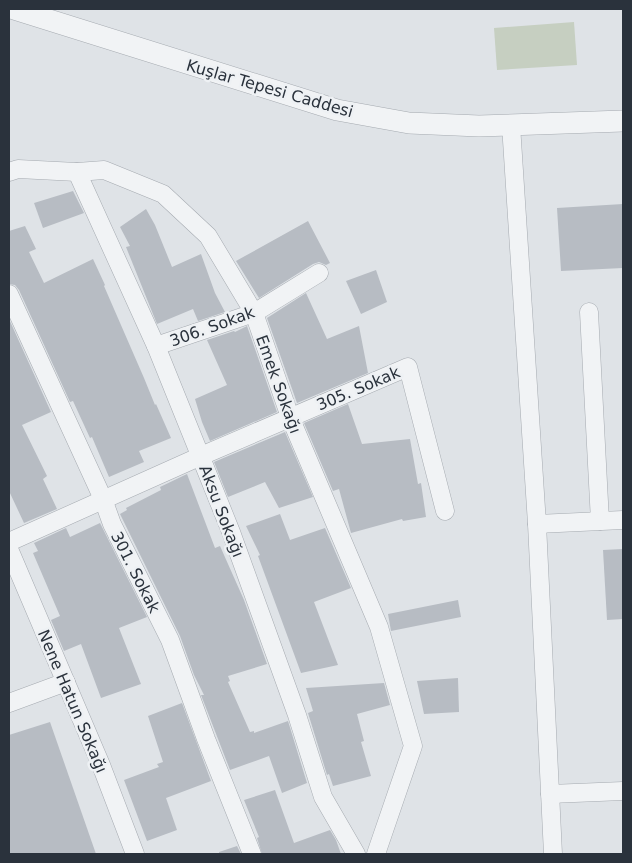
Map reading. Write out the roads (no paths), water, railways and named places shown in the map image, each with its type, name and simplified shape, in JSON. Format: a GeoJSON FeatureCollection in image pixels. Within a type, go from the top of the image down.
{"type":"FeatureCollection","features":[{"type":"Feature","properties":{"kind":"street","name":"Kuşlar Tepesi Caddesi"},"geometry":{"type":"LineString","coordinates":[[14,9],[337,110],[409,123],[479,126],[623,121]]}},
{"type":"Feature","properties":{"kind":"street"},"geometry":{"type":"LineString","coordinates":[[511,125],[537,524],[553,854]]}},
{"type":"Feature","properties":{"kind":"street","name":"Emek Sokağı"},"geometry":{"type":"LineString","coordinates":[[9,172],[18,169],[77,172],[104,170],[163,194],[208,236],[254,313],[290,418],[379,628],[413,746],[376,854]]}},
{"type":"Feature","properties":{"kind":"street","name":"Aksu Sokağı"},"geometry":{"type":"LineString","coordinates":[[77,172],[156,346],[231,532],[297,715],[323,797],[356,854]]}},
{"type":"Feature","properties":{"kind":"street","name":"306. Sokak"},"geometry":{"type":"LineString","coordinates":[[156,346],[254,313],[319,274]]}},
{"type":"Feature","properties":{"kind":"street","name":"301. Sokak"},"geometry":{"type":"LineString","coordinates":[[9,294],[103,500],[112,524],[170,640],[206,739],[252,854]]}},
{"type":"Feature","properties":{"kind":"street"},"geometry":{"type":"LineString","coordinates":[[590,312],[600,521]]}},
{"type":"Feature","properties":{"kind":"street","name":"305. Sokak"},"geometry":{"type":"LineString","coordinates":[[9,542],[200,456],[408,367],[445,511]]}},
{"type":"Feature","properties":{"kind":"street"},"geometry":{"type":"LineString","coordinates":[[537,524],[623,520]]}},
{"type":"Feature","properties":{"kind":"street","name":"Nene Hatun Sokağı"},"geometry":{"type":"LineString","coordinates":[[11,559],[101,765],[135,854]]}},
{"type":"Feature","properties":{"kind":"street"},"geometry":{"type":"LineString","coordinates":[[9,703],[66,682]]}},
{"type":"Feature","properties":{"kind":"street"},"geometry":{"type":"LineString","coordinates":[[550,794],[623,791]]}}]}
